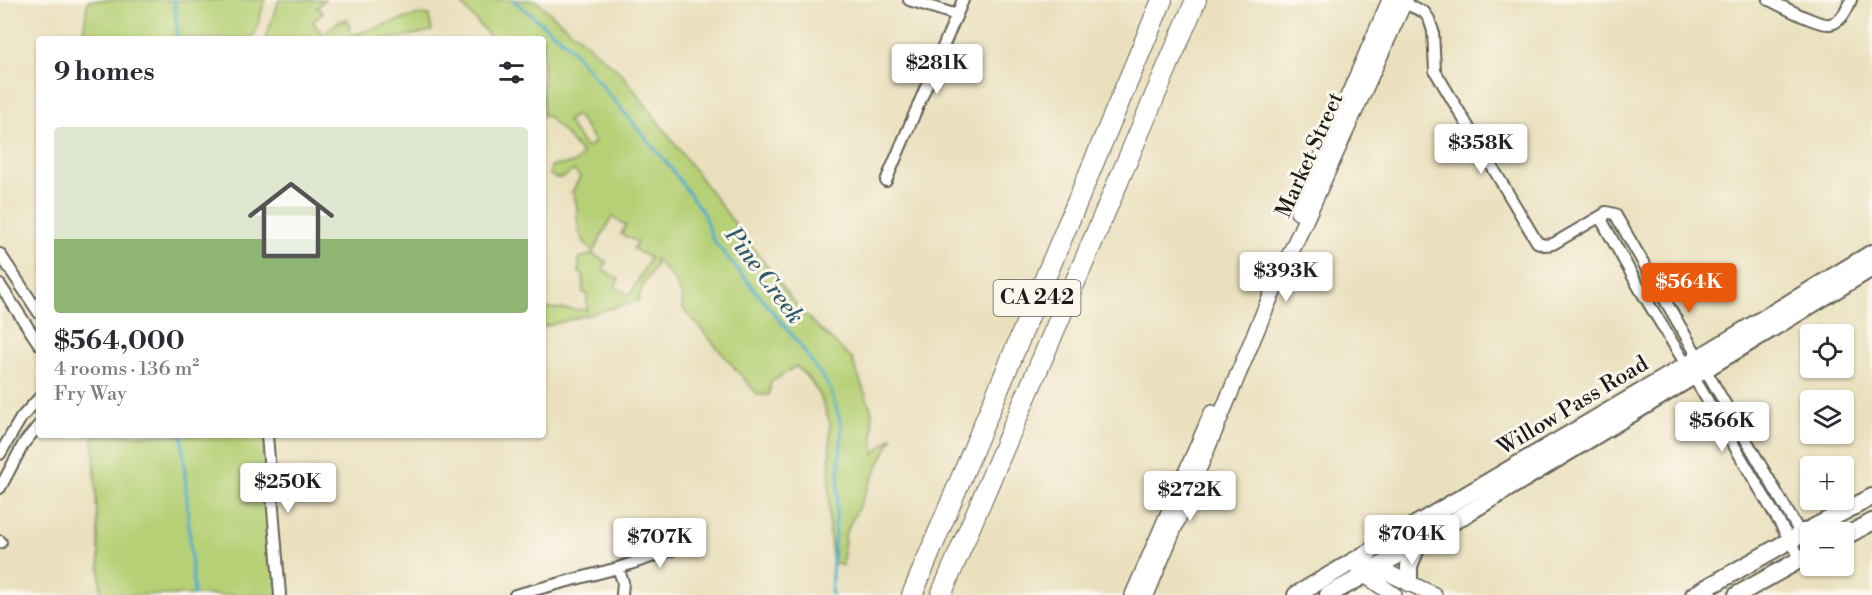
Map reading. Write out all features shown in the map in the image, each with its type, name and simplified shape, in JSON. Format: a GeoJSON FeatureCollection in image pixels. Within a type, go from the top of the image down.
{"type":"FeatureCollection","features":[{"type":"Feature","properties":{"kind":"highway","name":"CA 242"},"geometry":{"type":"LineString","coordinates":[[912,595],[1162,0]]}},
{"type":"Feature","properties":{"kind":"highway","name":"CA 242"},"geometry":{"type":"LineString","coordinates":[[941,595],[1196,0]]}},
{"type":"Feature","properties":{"kind":"main road","name":"Market Street"},"geometry":{"type":"LineString","coordinates":[[1146,595],[1267,305],[1399,1]]}},
{"type":"Feature","properties":{"kind":"main road","name":"Market Street"},"geometry":{"type":"LineString","coordinates":[[1133,595],[1399,1]]}},
{"type":"Feature","properties":{"kind":"main road","name":"Willow Pass Road"},"geometry":{"type":"LineString","coordinates":[[1296,595],[1365,568],[1419,541],[1509,487],[1872,253]]}},
{"type":"Feature","properties":{"kind":"main road","name":"Willow Pass Road"},"geometry":{"type":"LineString","coordinates":[[1328,595],[1548,447],[1872,268]]}},
{"type":"Feature","properties":{"kind":"main road"},"geometry":{"type":"LineString","coordinates":[[1509,487],[1506,482],[1507,478],[1548,447]]}},
{"type":"Feature","properties":{"kind":"main road"},"geometry":{"type":"LineString","coordinates":[[1155,573],[1156,558],[1165,536],[1162,528],[1172,522],[1184,495],[1192,486]]}},
{"type":"Feature","properties":{"kind":"main road"},"geometry":{"type":"LineString","coordinates":[[1694,595],[1872,497]]}},
{"type":"Feature","properties":{"kind":"main road"},"geometry":{"type":"LineString","coordinates":[[1854,532],[1872,522]]}},
{"type":"Feature","properties":{"kind":"main road"},"geometry":{"type":"LineString","coordinates":[[1409,583],[1410,561],[1419,541]]}},
{"type":"Feature","properties":{"kind":"main road"},"geometry":{"type":"LineString","coordinates":[[1737,595],[1800,558]]}},
{"type":"Feature","properties":{"kind":"main road"},"geometry":{"type":"LineString","coordinates":[[1365,568],[1409,583],[1434,595]]}},
{"type":"Feature","properties":{"kind":"main road"},"geometry":{"type":"LineString","coordinates":[[1365,568],[1394,595]]}},
{"type":"Feature","properties":{"kind":"street"},"geometry":{"type":"LineString","coordinates":[[909,0],[957,15]]}},
{"type":"Feature","properties":{"kind":"street"},"geometry":{"type":"LineString","coordinates":[[886,181],[963,0]]}},
{"type":"Feature","properties":{"kind":"street"},"geometry":{"type":"LineString","coordinates":[[1769,0],[1829,24],[1837,21],[1846,11],[1851,0]]}},
{"type":"Feature","properties":{"kind":"street"},"geometry":{"type":"LineString","coordinates":[[1399,1],[1424,12],[1430,19],[1433,31],[1435,70],[1537,242],[1544,245],[1553,244],[1606,212],[1615,214],[1695,367],[1800,544]]}},
{"type":"Feature","properties":{"kind":"street"},"geometry":{"type":"LineString","coordinates":[[1606,212],[1602,221],[1641,291],[1695,367]]}},
{"type":"Feature","properties":{"kind":"street"},"geometry":{"type":"LineString","coordinates":[[0,254],[36,308]]}},
{"type":"Feature","properties":{"kind":"street"},"geometry":{"type":"LineString","coordinates":[[0,285],[36,339]]}},
{"type":"Feature","properties":{"kind":"street"},"geometry":{"type":"LineString","coordinates":[[0,454],[21,418],[36,401]]}},
{"type":"Feature","properties":{"kind":"street"},"geometry":{"type":"LineString","coordinates":[[0,488],[24,443],[36,429]]}},
{"type":"Feature","properties":{"kind":"street"},"geometry":{"type":"LineString","coordinates":[[267,438],[280,595]]}},
{"type":"Feature","properties":{"kind":"street"},"geometry":{"type":"LineString","coordinates":[[515,595],[618,568],[693,543]]}},
{"type":"Feature","properties":{"kind":"street"},"geometry":{"type":"LineString","coordinates":[[618,568],[623,582],[622,595]]}},
{"type":"Feature","properties":{"kind":"green space"},"geometry":{"type":"Polygon","coordinates":[[[88,0],[265,0],[254,36],[82,36],[88,0]]]}},
{"type":"Feature","properties":{"kind":"green space"},"geometry":{"type":"Polygon","coordinates":[[[279,0],[325,0],[317,7],[323,13],[313,22],[323,35],[338,22],[347,19],[352,35],[420,14],[429,15],[432,31],[408,36],[266,36],[279,0]]]}},
{"type":"Feature","properties":{"kind":"green space"},"geometry":{"type":"Polygon","coordinates":[[[458,0],[535,0],[622,74],[800,310],[852,359],[872,412],[874,454],[893,436],[845,535],[843,566],[833,562],[829,530],[830,423],[820,395],[810,380],[796,366],[771,382],[769,395],[758,395],[682,307],[678,287],[655,259],[655,266],[643,286],[638,301],[546,326],[546,308],[587,310],[587,293],[583,293],[583,274],[579,273],[579,258],[593,254],[607,262],[603,270],[619,279],[615,287],[630,295],[650,258],[633,249],[637,242],[621,234],[626,225],[612,217],[593,252],[585,243],[579,230],[572,192],[580,177],[574,170],[560,178],[550,175],[551,166],[574,163],[583,155],[546,115],[546,36],[489,36],[458,0]],[[577,115],[567,121],[586,148],[595,142],[577,115]]]}},
{"type":"Feature","properties":{"kind":"green space"},"geometry":{"type":"Polygon","coordinates":[[[93,438],[267,438],[280,595],[101,595],[93,438]]]}},
{"type":"Feature","properties":{"kind":"waterway"},"geometry":{"type":"LineString","coordinates":[[174,0],[176,36]]}},
{"type":"Feature","properties":{"kind":"waterway","name":"Pine Creek"},"geometry":{"type":"LineString","coordinates":[[513,0],[567,44],[670,167],[703,213],[713,240],[797,341],[830,388],[842,427],[831,591],[833,595]]}},
{"type":"Feature","properties":{"kind":"waterway"},"geometry":{"type":"LineString","coordinates":[[182,438],[194,595]]}}]}
